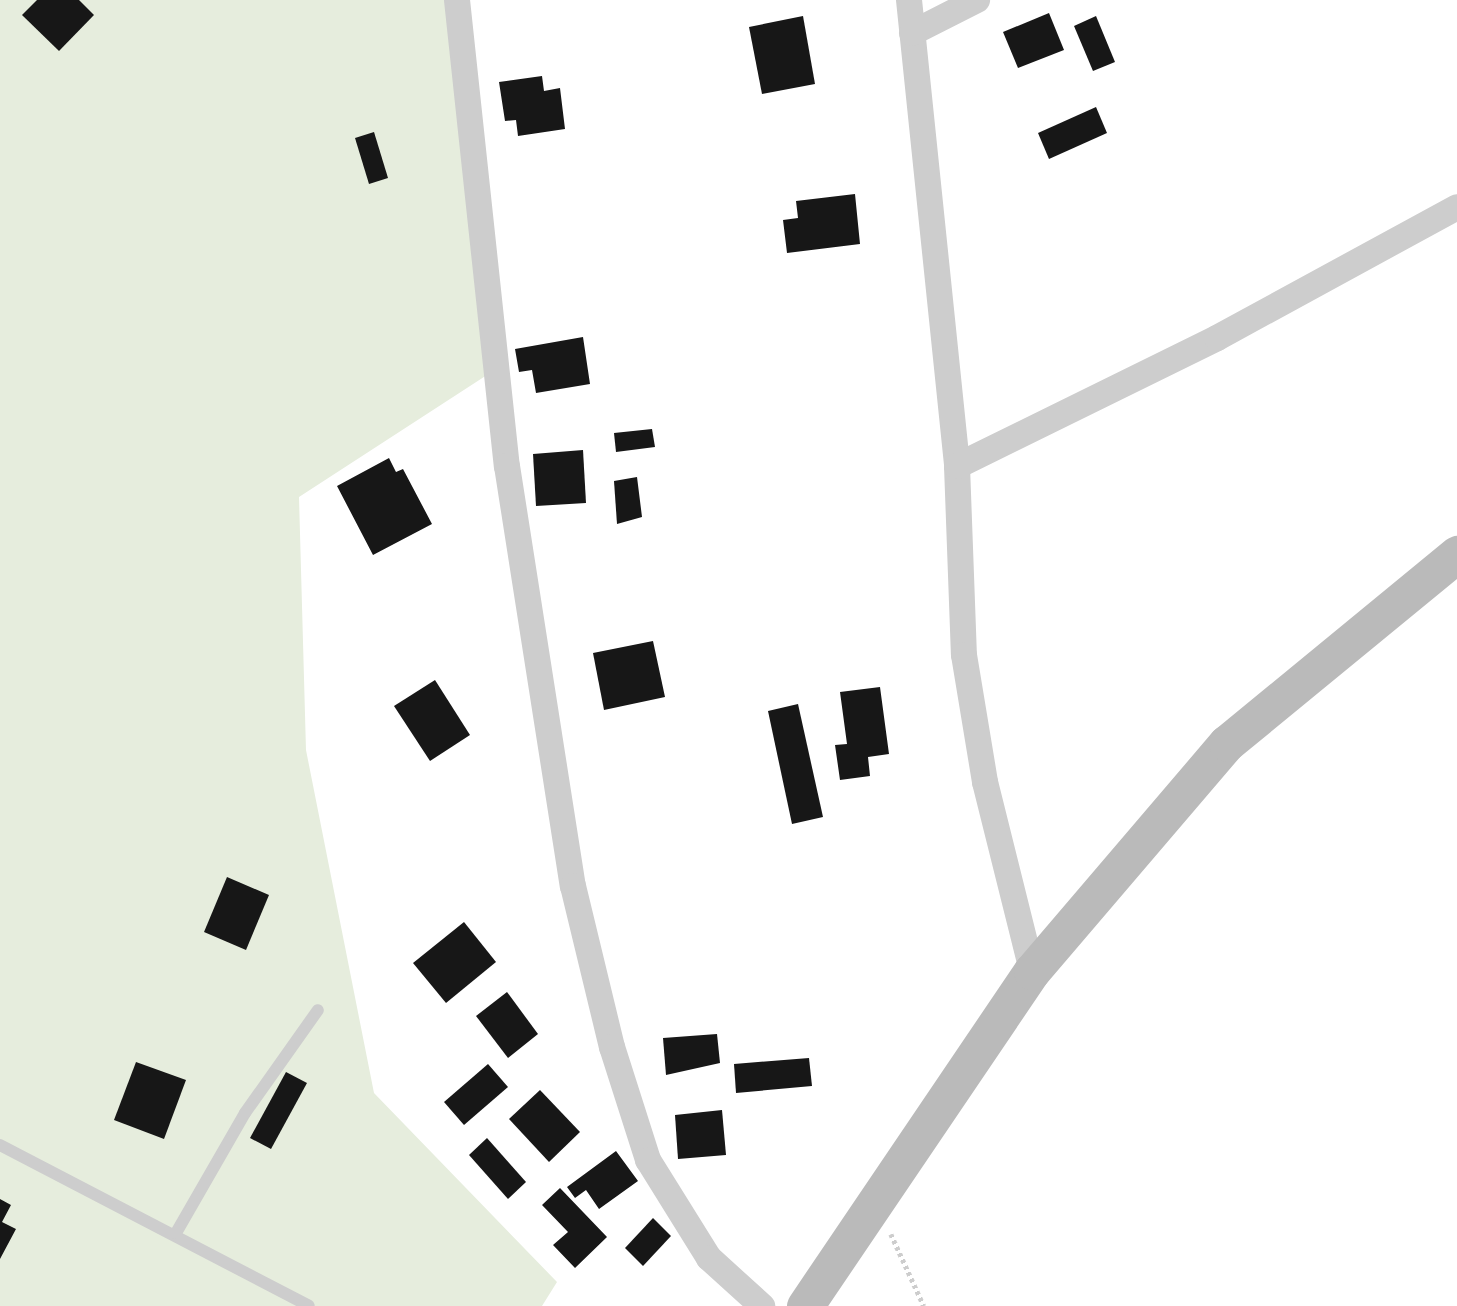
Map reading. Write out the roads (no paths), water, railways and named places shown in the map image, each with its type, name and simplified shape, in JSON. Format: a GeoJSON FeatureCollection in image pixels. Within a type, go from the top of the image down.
{"type":"FeatureCollection","features":[{"type":"Feature","properties":{"kind":"main road"},"geometry":{"type":"LineString","coordinates":[[805,1306],[1032,971],[1227,743],[1457,554]]}},
{"type":"Feature","properties":{"kind":"street"},"geometry":{"type":"LineString","coordinates":[[457,0],[507,466],[576,900],[612,1047],[648,1160],[709,1258],[762,1306]]}},
{"type":"Feature","properties":{"kind":"street"},"geometry":{"type":"LineString","coordinates":[[909,0],[957,466],[964,655],[985,782],[1032,971]]}},
{"type":"Feature","properties":{"kind":"street"},"geometry":{"type":"LineString","coordinates":[[912,33],[977,0]]}},
{"type":"Feature","properties":{"kind":"street"},"geometry":{"type":"LineString","coordinates":[[957,466],[1217,338],[1457,207]]}},
{"type":"Feature","properties":{"kind":"lane"},"geometry":{"type":"LineString","coordinates":[[176,1233],[245,1113],[318,1010]]}},
{"type":"Feature","properties":{"kind":"lane"},"geometry":{"type":"LineString","coordinates":[[0,1145],[176,1233],[309,1306]]}}]}
